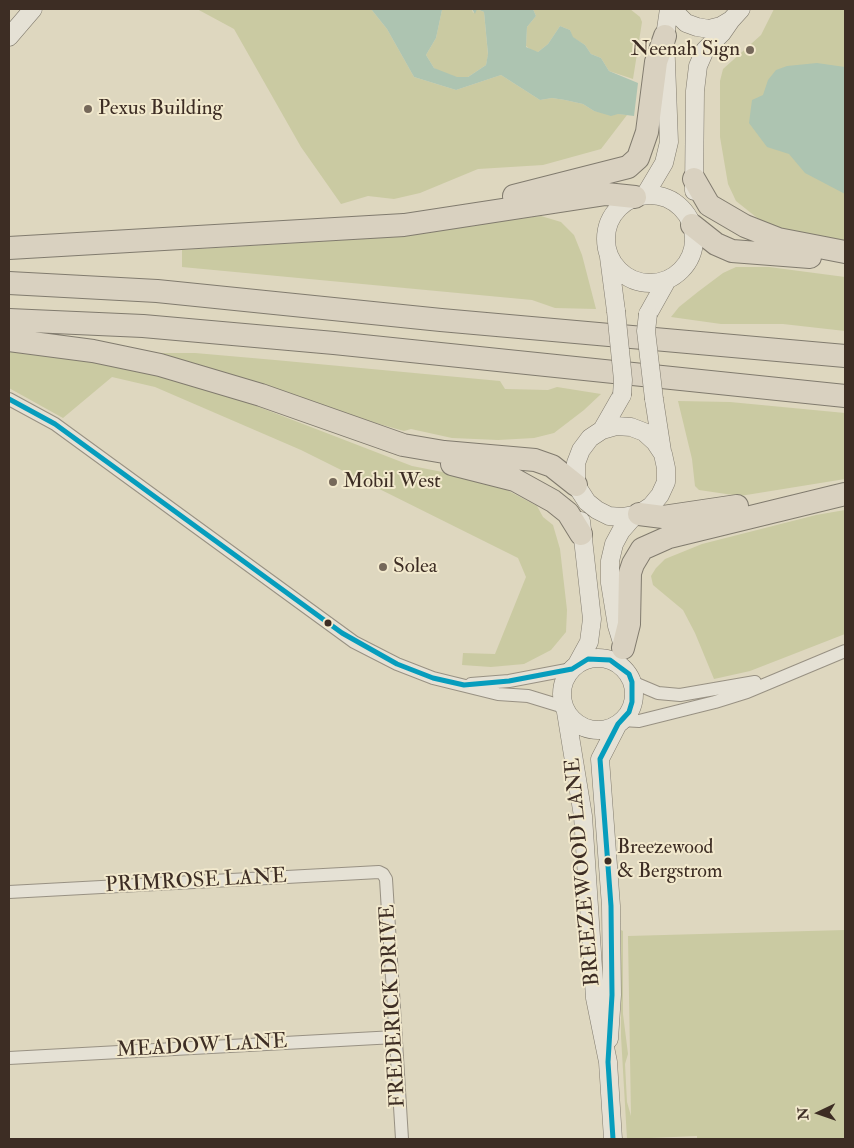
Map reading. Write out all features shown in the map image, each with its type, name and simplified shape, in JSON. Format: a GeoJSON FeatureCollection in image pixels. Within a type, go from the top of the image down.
{"type":"FeatureCollection","features":[{"type":"Feature","properties":{"kind":"highway"},"geometry":{"type":"LineString","coordinates":[[348,228],[445,212],[628,167],[638,158],[648,132],[656,62],[665,36]]}},
{"type":"Feature","properties":{"kind":"highway"},"geometry":{"type":"LineString","coordinates":[[694,179],[709,205],[744,226],[778,239],[845,252]]}},
{"type":"Feature","properties":{"kind":"highway"},"geometry":{"type":"LineString","coordinates":[[9,248],[430,222],[606,194],[640,196]]}},
{"type":"Feature","properties":{"kind":"highway"},"geometry":{"type":"LineString","coordinates":[[690,221],[716,244],[732,251],[810,257],[845,263]]}},
{"type":"Feature","properties":{"kind":"highway"},"geometry":{"type":"LineString","coordinates":[[9,283],[156,291],[441,320],[845,356]]}},
{"type":"Feature","properties":{"kind":"highway"},"geometry":{"type":"LineString","coordinates":[[9,320],[143,326],[845,396]]}},
{"type":"Feature","properties":{"kind":"highway"},"geometry":{"type":"LineString","coordinates":[[9,340],[84,350],[160,365],[261,395],[403,445],[444,452],[535,460],[552,466],[578,488]]}},
{"type":"Feature","properties":{"kind":"highway"},"geometry":{"type":"LineString","coordinates":[[367,433],[392,446],[426,458],[515,480],[562,507],[581,534]]}},
{"type":"Feature","properties":{"kind":"highway"},"geometry":{"type":"LineString","coordinates":[[637,514],[663,517],[845,493]]}},
{"type":"Feature","properties":{"kind":"highway"},"geometry":{"type":"LineString","coordinates":[[623,648],[629,624],[630,573],[633,564],[642,550],[669,537],[845,493]]}},
{"type":"Feature","properties":{"kind":"main road"},"geometry":{"type":"LineString","coordinates":[[9,37],[33,9]]}},
{"type":"Feature","properties":{"kind":"main road"},"geometry":{"type":"LineString","coordinates":[[671,9],[686,23],[697,27],[715,28],[736,15]]}},
{"type":"Feature","properties":{"kind":"main road"},"geometry":{"type":"LineString","coordinates":[[640,196],[664,163],[669,142],[665,36],[671,9]]}},
{"type":"Feature","properties":{"kind":"main road"},"geometry":{"type":"LineString","coordinates":[[609,254],[614,265],[632,280],[644,283],[667,280],[678,273],[687,263],[692,251],[694,238],[690,221],[694,200],[698,66],[704,50],[722,33],[736,15]]}},
{"type":"Feature","properties":{"kind":"main road"},"geometry":{"type":"LineString","coordinates":[[602,430],[622,396],[623,380],[606,241],[607,227],[613,214],[623,204],[640,196],[660,196],[675,202],[690,221]]}},
{"type":"Feature","properties":{"kind":"main road"},"geometry":{"type":"LineString","coordinates":[[578,488],[587,502],[597,510],[609,516],[622,518],[637,514],[651,506],[660,495],[666,482],[666,468],[654,399],[646,331],[648,314],[667,280]]}},
{"type":"Feature","properties":{"kind":"main road"},"geometry":{"type":"LineString","coordinates":[[637,514],[617,537],[610,561],[610,583],[617,626],[630,678],[632,702],[620,722],[607,729],[595,730],[584,727],[574,721],[565,709],[562,687],[589,642],[591,630],[576,463],[581,450],[590,438],[602,430],[616,426],[631,427],[644,432],[655,442],[663,454]]}},
{"type":"Feature","properties":{"kind":"main road"},"geometry":{"type":"LineString","coordinates":[[574,667],[599,658],[610,660],[630,678]]}},
{"type":"Feature","properties":{"kind":"main road","name":"BREEZEWOOD LANE"},"geometry":{"type":"LineString","coordinates":[[565,709],[583,816],[595,998],[608,1062]]}},
{"type":"Feature","properties":{"kind":"main road","name":"BREEZEWOOD LANE"},"geometry":{"type":"LineString","coordinates":[[613,1139],[608,1062],[612,995],[612,939],[600,759],[620,722]]}},
{"type":"Feature","properties":{"kind":"street"},"geometry":{"type":"LineString","coordinates":[[9,399],[55,424],[354,642],[406,668],[433,678],[464,684],[498,694],[528,696],[565,709]]}},
{"type":"Feature","properties":{"kind":"street"},"geometry":{"type":"LineString","coordinates":[[620,722],[639,721],[747,692],[845,651]]}},
{"type":"Feature","properties":{"kind":"street"},"geometry":{"type":"LineString","coordinates":[[464,684],[509,681],[574,667]]}},
{"type":"Feature","properties":{"kind":"street"},"geometry":{"type":"LineString","coordinates":[[630,678],[658,693],[680,695],[785,675]]}},
{"type":"Feature","properties":{"kind":"street","name":"PRIMROSE LANE"},"geometry":{"type":"LineString","coordinates":[[9,892],[379,872],[383,874]]}},
{"type":"Feature","properties":{"kind":"street","name":"FREDERICK DRIVE"},"geometry":{"type":"LineString","coordinates":[[383,874],[386,878],[402,1139]]}},
{"type":"Feature","properties":{"kind":"street","name":"MEADOW LANE"},"geometry":{"type":"LineString","coordinates":[[9,1058],[395,1037]]}},
{"type":"Feature","properties":{"kind":"shaded area"},"geometry":{"type":"Polygon","coordinates":[[[197,9],[371,9],[387,29],[414,77],[456,90],[501,75],[540,100],[552,98],[565,100],[583,104],[594,111],[627,115],[601,149],[543,165],[478,169],[420,193],[394,199],[368,196],[341,204],[301,147],[234,29],[197,9]]]}},
{"type":"Feature","properties":{"kind":"shaded area"},"geometry":{"type":"Polygon","coordinates":[[[371,9],[448,9],[442,10],[436,38],[426,55],[434,68],[457,77],[468,77],[486,65],[488,54],[484,12],[477,9],[533,9],[536,16],[527,27],[526,47],[538,52],[548,44],[560,26],[570,30],[573,37],[585,45],[591,54],[601,58],[609,71],[638,83],[634,116],[618,114],[611,116],[594,111],[583,104],[565,100],[552,98],[540,100],[501,75],[456,90],[414,77],[387,29],[371,9]]]}},
{"type":"Feature","properties":{"kind":"shaded area"},"geometry":{"type":"Polygon","coordinates":[[[472,9],[473,13],[477,9],[484,12],[488,55],[486,65],[468,77],[450,77],[440,72],[434,68],[426,55],[436,38],[442,10],[472,9]]]}},
{"type":"Feature","properties":{"kind":"shaded area"},"geometry":{"type":"Polygon","coordinates":[[[533,9],[630,9],[640,17],[642,22],[633,79],[609,71],[601,58],[591,54],[585,45],[572,37],[570,30],[560,26],[548,44],[538,52],[532,51],[526,46],[527,27],[536,16],[533,9]]]}},
{"type":"Feature","properties":{"kind":"shaded area"},"geometry":{"type":"Polygon","coordinates":[[[774,9],[845,9],[845,243],[787,231],[761,221],[736,201],[728,184],[720,137],[720,81],[723,69],[761,35],[774,9]]]}},
{"type":"Feature","properties":{"kind":"shaded area"},"geometry":{"type":"Polygon","coordinates":[[[817,63],[845,67],[845,194],[805,173],[789,154],[767,147],[749,123],[752,100],[763,95],[768,80],[776,70],[787,66],[817,63]]]}},
{"type":"Feature","properties":{"kind":"shaded area"},"geometry":{"type":"Polygon","coordinates":[[[541,216],[561,222],[574,235],[582,255],[596,309],[555,308],[532,300],[182,267],[182,250],[361,239],[541,216]]]}},
{"type":"Feature","properties":{"kind":"shaded area"},"geometry":{"type":"Polygon","coordinates":[[[736,267],[769,267],[845,277],[845,331],[783,324],[721,324],[671,317],[679,307],[699,291],[723,273],[736,267]]]}},
{"type":"Feature","properties":{"kind":"shaded area"},"geometry":{"type":"Polygon","coordinates":[[[9,350],[145,369],[246,402],[412,466],[458,475],[505,489],[537,506],[543,517],[553,525],[560,549],[567,610],[566,632],[551,650],[524,664],[491,667],[462,665],[463,653],[495,654],[526,577],[518,558],[301,450],[155,387],[112,377],[63,418],[9,388],[9,350]]]}},
{"type":"Feature","properties":{"kind":"shaded area"},"geometry":{"type":"Polygon","coordinates":[[[155,353],[195,353],[275,360],[500,381],[505,389],[548,390],[557,387],[601,394],[554,433],[534,438],[498,440],[452,438],[411,429],[404,431],[340,413],[155,353]]]}},
{"type":"Feature","properties":{"kind":"shaded area"},"geometry":{"type":"Polygon","coordinates":[[[678,401],[730,402],[845,413],[845,479],[740,496],[699,490],[695,486],[692,459],[678,401]]]}},
{"type":"Feature","properties":{"kind":"shaded area"},"geometry":{"type":"Polygon","coordinates":[[[845,510],[845,634],[750,671],[714,679],[695,633],[683,610],[653,585],[651,576],[656,568],[665,559],[702,544],[816,515],[845,510]]]}},
{"type":"Feature","properties":{"kind":"shaded area"},"geometry":{"type":"Polygon","coordinates":[[[621,930],[623,931],[623,1014],[628,1054],[625,1064],[627,1102],[631,1116],[628,936],[845,930],[845,1139],[697,1139],[697,1136],[627,1139],[621,1036],[621,930]]]}},
{"type":"Feature","properties":{"kind":"transit line"},"geometry":{"type":"LineString","coordinates":[[9,399],[55,424],[342,633],[397,664],[433,678],[464,685],[509,681],[572,669]]}},
{"type":"Feature","properties":{"kind":"transit line"},"geometry":{"type":"LineString","coordinates":[[572,669],[588,659],[610,660],[629,674],[632,682],[632,702],[629,712],[618,724],[600,759],[611,906],[612,995],[608,1062],[613,1139]]}},
{"type":"Feature","properties":{"kind":"place","name":"Neenah Sign"},"geometry":{"type":"Point","coordinates":[750,50]}},
{"type":"Feature","properties":{"kind":"place","name":"Pexus Building"},"geometry":{"type":"Point","coordinates":[88,109]}},
{"type":"Feature","properties":{"kind":"place","name":"Mobil West"},"geometry":{"type":"Point","coordinates":[333,482]}},
{"type":"Feature","properties":{"kind":"place","name":"Solea"},"geometry":{"type":"Point","coordinates":[383,567]}},
{"type":"Feature","properties":{"kind":"place","name":"Breezewood & Bergstrom"},"geometry":{"type":"Point","coordinates":[608,861]}}]}
